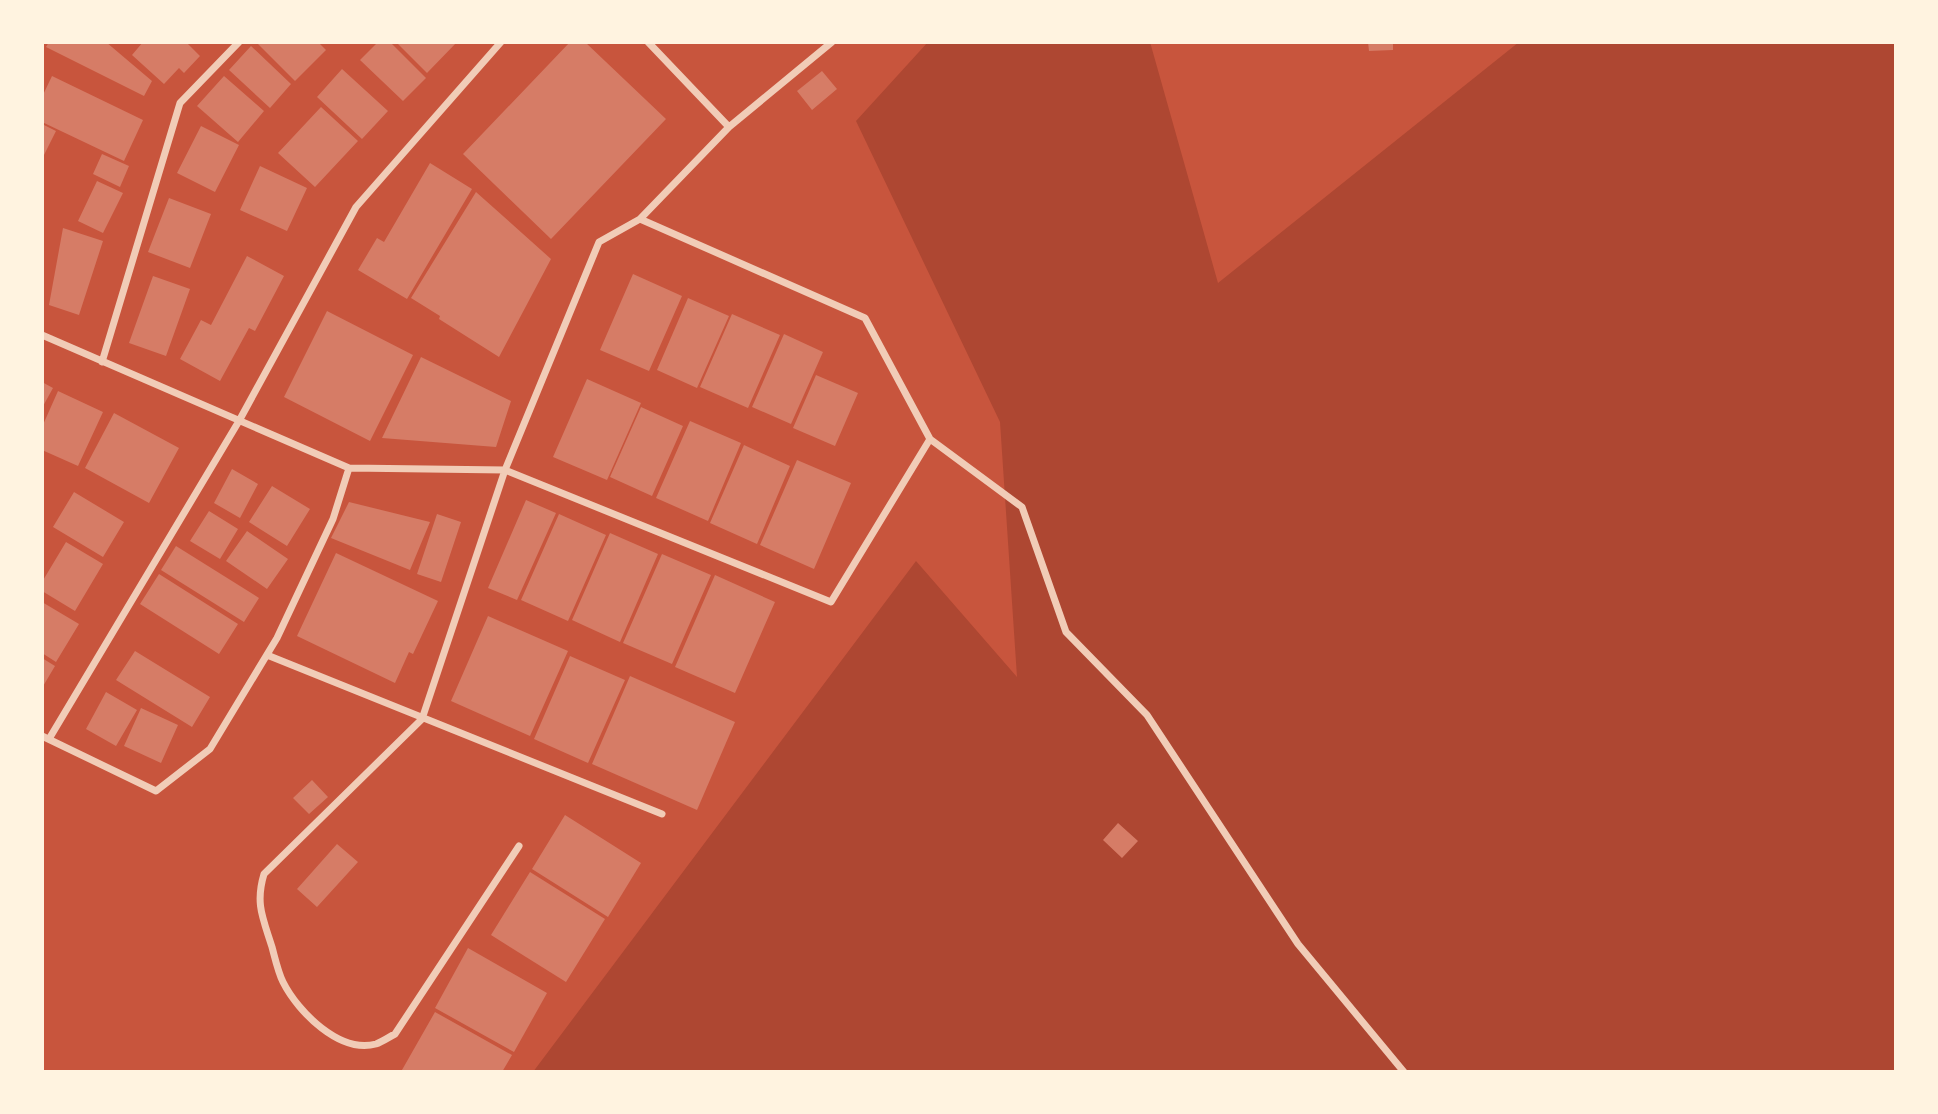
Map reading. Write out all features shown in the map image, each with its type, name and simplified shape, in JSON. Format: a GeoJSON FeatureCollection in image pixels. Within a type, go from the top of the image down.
{"type":"FeatureCollection","features":[{"type":"Feature","properties":{"kind":"street"},"geometry":{"type":"LineString","coordinates":[[102,362],[180,103],[239,42]]}},
{"type":"Feature","properties":{"kind":"street"},"geometry":{"type":"LineString","coordinates":[[349,468],[333,519],[277,638],[210,749],[156,791],[46,738],[239,421],[356,207],[501,42]]}},
{"type":"Feature","properties":{"kind":"street"},"geometry":{"type":"LineString","coordinates":[[648,42],[729,127]]}},
{"type":"Feature","properties":{"kind":"street"},"geometry":{"type":"LineString","coordinates":[[519,846],[395,1034],[375,1044],[353,1044],[328,1034],[301,1009],[283,982],[260,906],[258,892],[264,874],[422,719],[505,470],[599,242],[640,219],[729,127],[832,42]]}},
{"type":"Feature","properties":{"kind":"street"},"geometry":{"type":"LineString","coordinates":[[640,219],[865,318],[930,439],[1022,507],[1066,632],[1147,715],[1298,944],[1404,1072]]}},
{"type":"Feature","properties":{"kind":"street"},"geometry":{"type":"LineString","coordinates":[[42,335],[349,468],[505,470],[831,602],[930,439]]}},
{"type":"Feature","properties":{"kind":"street"},"geometry":{"type":"LineString","coordinates":[[267,655],[662,814]]}},
{"type":"Feature","properties":{"kind":"shaded area"},"geometry":{"type":"Polygon","coordinates":[[[928,42],[1150,42],[1218,283],[1519,42],[1896,42],[1896,1072],[533,1072],[916,561],[1017,677],[1000,422],[856,121],[928,42]]]}},
{"type":"Feature","properties":{"kind":"building"},"geometry":{"type":"Polygon","coordinates":[[[49,42],[106,42],[152,81],[144,96],[46,47],[49,42]]]}},
{"type":"Feature","properties":{"kind":"building"},"geometry":{"type":"Polygon","coordinates":[[[143,42],[186,42],[200,56],[184,73],[179,68],[164,84],[132,55],[143,42]]]}},
{"type":"Feature","properties":{"kind":"building"},"geometry":{"type":"Polygon","coordinates":[[[256,42],[318,42],[326,50],[295,81],[256,42]]]}},
{"type":"Feature","properties":{"kind":"building"},"geometry":{"type":"Polygon","coordinates":[[[378,42],[390,42],[426,78],[403,101],[360,60],[378,42]]]}},
{"type":"Feature","properties":{"kind":"building"},"geometry":{"type":"Polygon","coordinates":[[[396,42],[457,42],[427,73],[396,42]]]}},
{"type":"Feature","properties":{"kind":"building"},"geometry":{"type":"Polygon","coordinates":[[[570,42],[585,42],[666,119],[551,239],[463,154],[570,42]]]}},
{"type":"Feature","properties":{"kind":"building"},"geometry":{"type":"Polygon","coordinates":[[[1368,42],[1393,42],[1393,50],[1369,51],[1368,42]]]}},
{"type":"Feature","properties":{"kind":"building"},"geometry":{"type":"Polygon","coordinates":[[[251,46],[291,84],[270,108],[229,70],[251,46]]]}},
{"type":"Feature","properties":{"kind":"building"},"geometry":{"type":"Polygon","coordinates":[[[342,69],[388,111],[362,139],[317,97],[342,69]]]}},
{"type":"Feature","properties":{"kind":"building"},"geometry":{"type":"Polygon","coordinates":[[[822,71],[837,89],[812,110],[797,91],[822,71]]]}},
{"type":"Feature","properties":{"kind":"building"},"geometry":{"type":"Polygon","coordinates":[[[52,76],[143,120],[124,161],[42,122],[42,97],[52,76]]]}},
{"type":"Feature","properties":{"kind":"building"},"geometry":{"type":"Polygon","coordinates":[[[224,76],[264,111],[238,142],[197,106],[224,76]]]}},
{"type":"Feature","properties":{"kind":"building"},"geometry":{"type":"Polygon","coordinates":[[[321,107],[358,141],[315,187],[278,153],[321,107]]]}},
{"type":"Feature","properties":{"kind":"building"},"geometry":{"type":"Polygon","coordinates":[[[42,124],[56,131],[42,159],[42,124]]]}},
{"type":"Feature","properties":{"kind":"building"},"geometry":{"type":"Polygon","coordinates":[[[201,126],[239,145],[215,192],[177,173],[201,126]]]}},
{"type":"Feature","properties":{"kind":"building"},"geometry":{"type":"Polygon","coordinates":[[[102,154],[129,166],[120,187],[93,174],[102,154]]]}},
{"type":"Feature","properties":{"kind":"building"},"geometry":{"type":"Polygon","coordinates":[[[430,163],[472,189],[407,299],[358,270],[377,238],[384,242],[430,163]]]}},
{"type":"Feature","properties":{"kind":"building"},"geometry":{"type":"Polygon","coordinates":[[[260,166],[307,188],[287,231],[240,210],[260,166]]]}},
{"type":"Feature","properties":{"kind":"building"},"geometry":{"type":"Polygon","coordinates":[[[97,181],[123,193],[103,233],[78,221],[97,181]]]}},
{"type":"Feature","properties":{"kind":"building"},"geometry":{"type":"Polygon","coordinates":[[[476,192],[551,259],[499,357],[411,298],[476,192]]]}},
{"type":"Feature","properties":{"kind":"building"},"geometry":{"type":"Polygon","coordinates":[[[169,198],[211,214],[190,268],[148,252],[169,198]]]}},
{"type":"Feature","properties":{"kind":"building"},"geometry":{"type":"Polygon","coordinates":[[[63,228],[103,241],[79,315],[49,305],[63,228]]]}},
{"type":"Feature","properties":{"kind":"building"},"geometry":{"type":"Polygon","coordinates":[[[247,256],[284,276],[255,331],[249,328],[220,381],[180,359],[201,320],[211,325],[247,256]]]}},
{"type":"Feature","properties":{"kind":"building"},"geometry":{"type":"Polygon","coordinates":[[[633,274],[682,296],[649,371],[600,350],[633,274]]]}},
{"type":"Feature","properties":{"kind":"building"},"geometry":{"type":"Polygon","coordinates":[[[153,276],[190,289],[166,356],[129,343],[153,276]]]}},
{"type":"Feature","properties":{"kind":"building"},"geometry":{"type":"Polygon","coordinates":[[[688,298],[729,316],[697,388],[657,370],[688,298]]]}},
{"type":"Feature","properties":{"kind":"building"},"geometry":{"type":"Polygon","coordinates":[[[327,311],[413,355],[370,441],[284,397],[327,311]]]}},
{"type":"Feature","properties":{"kind":"building"},"geometry":{"type":"Polygon","coordinates":[[[732,314],[780,335],[748,408],[700,387],[732,314]]]}},
{"type":"Feature","properties":{"kind":"building"},"geometry":{"type":"Polygon","coordinates":[[[784,334],[823,352],[791,424],[752,407],[784,334]]]}},
{"type":"Feature","properties":{"kind":"building"},"geometry":{"type":"Polygon","coordinates":[[[421,357],[511,401],[496,447],[382,438],[421,357]]]}},
{"type":"Feature","properties":{"kind":"building"},"geometry":{"type":"Polygon","coordinates":[[[816,375],[858,393],[835,446],[793,428],[816,375]]]}},
{"type":"Feature","properties":{"kind":"building"},"geometry":{"type":"Polygon","coordinates":[[[587,379],[641,403],[607,480],[553,457],[587,379]]]}},
{"type":"Feature","properties":{"kind":"building"},"geometry":{"type":"Polygon","coordinates":[[[42,382],[53,388],[42,408],[42,382]]]}},
{"type":"Feature","properties":{"kind":"building"},"geometry":{"type":"Polygon","coordinates":[[[58,391],[103,412],[78,466],[42,450],[42,427],[58,391]]]}},
{"type":"Feature","properties":{"kind":"building"},"geometry":{"type":"Polygon","coordinates":[[[641,407],[683,426],[652,496],[610,477],[641,407]]]}},
{"type":"Feature","properties":{"kind":"building"},"geometry":{"type":"Polygon","coordinates":[[[114,413],[179,448],[149,503],[85,468],[114,413]]]}},
{"type":"Feature","properties":{"kind":"building"},"geometry":{"type":"Polygon","coordinates":[[[690,421],[741,443],[708,521],[656,498],[690,421]]]}},
{"type":"Feature","properties":{"kind":"building"},"geometry":{"type":"Polygon","coordinates":[[[744,445],[790,466],[757,544],[710,523],[744,445]]]}},
{"type":"Feature","properties":{"kind":"building"},"geometry":{"type":"Polygon","coordinates":[[[797,460],[851,483],[814,569],[760,545],[797,460]]]}},
{"type":"Feature","properties":{"kind":"building"},"geometry":{"type":"Polygon","coordinates":[[[232,469],[258,484],[240,518],[214,503],[232,469]]]}},
{"type":"Feature","properties":{"kind":"building"},"geometry":{"type":"Polygon","coordinates":[[[272,486],[310,509],[287,546],[249,522],[272,486]]]}},
{"type":"Feature","properties":{"kind":"building"},"geometry":{"type":"Polygon","coordinates":[[[74,492],[124,522],[103,557],[53,527],[74,492]]]}},
{"type":"Feature","properties":{"kind":"building"},"geometry":{"type":"Polygon","coordinates":[[[526,500],[556,513],[517,600],[488,588],[526,500]]]}},
{"type":"Feature","properties":{"kind":"building"},"geometry":{"type":"Polygon","coordinates":[[[349,502],[430,522],[410,570],[331,538],[349,502]]]}},
{"type":"Feature","properties":{"kind":"building"},"geometry":{"type":"Polygon","coordinates":[[[209,511],[238,529],[220,559],[190,541],[209,511]]]}},
{"type":"Feature","properties":{"kind":"building"},"geometry":{"type":"Polygon","coordinates":[[[437,514],[461,522],[441,582],[417,574],[437,514]]]}},
{"type":"Feature","properties":{"kind":"building"},"geometry":{"type":"Polygon","coordinates":[[[559,514],[606,535],[568,621],[521,600],[559,514]]]}},
{"type":"Feature","properties":{"kind":"building"},"geometry":{"type":"Polygon","coordinates":[[[247,531],[288,559],[267,589],[226,561],[247,531]]]}},
{"type":"Feature","properties":{"kind":"building"},"geometry":{"type":"Polygon","coordinates":[[[610,533],[658,554],[620,642],[572,620],[610,533]]]}},
{"type":"Feature","properties":{"kind":"building"},"geometry":{"type":"Polygon","coordinates":[[[66,542],[103,564],[75,611],[42,591],[42,582],[66,542]]]}},
{"type":"Feature","properties":{"kind":"building"},"geometry":{"type":"Polygon","coordinates":[[[176,546],[259,598],[244,622],[161,570],[176,546]]]}},
{"type":"Feature","properties":{"kind":"building"},"geometry":{"type":"Polygon","coordinates":[[[336,553],[438,601],[413,654],[409,652],[395,683],[297,636],[336,553]]]}},
{"type":"Feature","properties":{"kind":"building"},"geometry":{"type":"Polygon","coordinates":[[[662,554],[711,575],[672,664],[623,643],[662,554]]]}},
{"type":"Feature","properties":{"kind":"building"},"geometry":{"type":"Polygon","coordinates":[[[159,574],[238,624],[219,654],[140,604],[159,574]]]}},
{"type":"Feature","properties":{"kind":"building"},"geometry":{"type":"Polygon","coordinates":[[[715,575],[775,602],[735,693],[675,667],[715,575]]]}},
{"type":"Feature","properties":{"kind":"building"},"geometry":{"type":"Polygon","coordinates":[[[42,602],[79,624],[56,662],[42,653],[42,602]]]}},
{"type":"Feature","properties":{"kind":"building"},"geometry":{"type":"Polygon","coordinates":[[[488,616],[568,651],[530,736],[451,701],[488,616]]]}},
{"type":"Feature","properties":{"kind":"building"},"geometry":{"type":"Polygon","coordinates":[[[135,651],[210,697],[192,727],[116,680],[135,651]]]}},
{"type":"Feature","properties":{"kind":"building"},"geometry":{"type":"Polygon","coordinates":[[[570,656],[625,680],[588,763],[534,739],[570,656]]]}},
{"type":"Feature","properties":{"kind":"building"},"geometry":{"type":"Polygon","coordinates":[[[42,658],[55,666],[42,688],[42,658]]]}},
{"type":"Feature","properties":{"kind":"building"},"geometry":{"type":"Polygon","coordinates":[[[630,676],[735,722],[697,810],[592,764],[630,676]]]}},
{"type":"Feature","properties":{"kind":"building"},"geometry":{"type":"Polygon","coordinates":[[[106,692],[137,710],[116,746],[86,729],[106,692]]]}},
{"type":"Feature","properties":{"kind":"building"},"geometry":{"type":"Polygon","coordinates":[[[141,708],[178,725],[161,763],[124,746],[141,708]]]}},
{"type":"Feature","properties":{"kind":"building"},"geometry":{"type":"Polygon","coordinates":[[[312,780],[328,797],[309,814],[293,798],[312,780]]]}},
{"type":"Feature","properties":{"kind":"building"},"geometry":{"type":"Polygon","coordinates":[[[565,815],[641,863],[608,917],[532,869],[565,815]]]}},
{"type":"Feature","properties":{"kind":"building"},"geometry":{"type":"Polygon","coordinates":[[[1118,823],[1138,841],[1122,858],[1103,840],[1118,823]]]}},
{"type":"Feature","properties":{"kind":"building"},"geometry":{"type":"Polygon","coordinates":[[[337,844],[358,862],[317,907],[297,889],[337,844]]]}},
{"type":"Feature","properties":{"kind":"building"},"geometry":{"type":"Polygon","coordinates":[[[530,872],[605,919],[566,982],[491,935],[530,872]]]}},
{"type":"Feature","properties":{"kind":"building"},"geometry":{"type":"Polygon","coordinates":[[[468,948],[547,993],[514,1052],[435,1008],[468,948]]]}},
{"type":"Feature","properties":{"kind":"building"},"geometry":{"type":"Polygon","coordinates":[[[435,1012],[512,1055],[502,1072],[402,1070],[435,1012]]]}}]}
